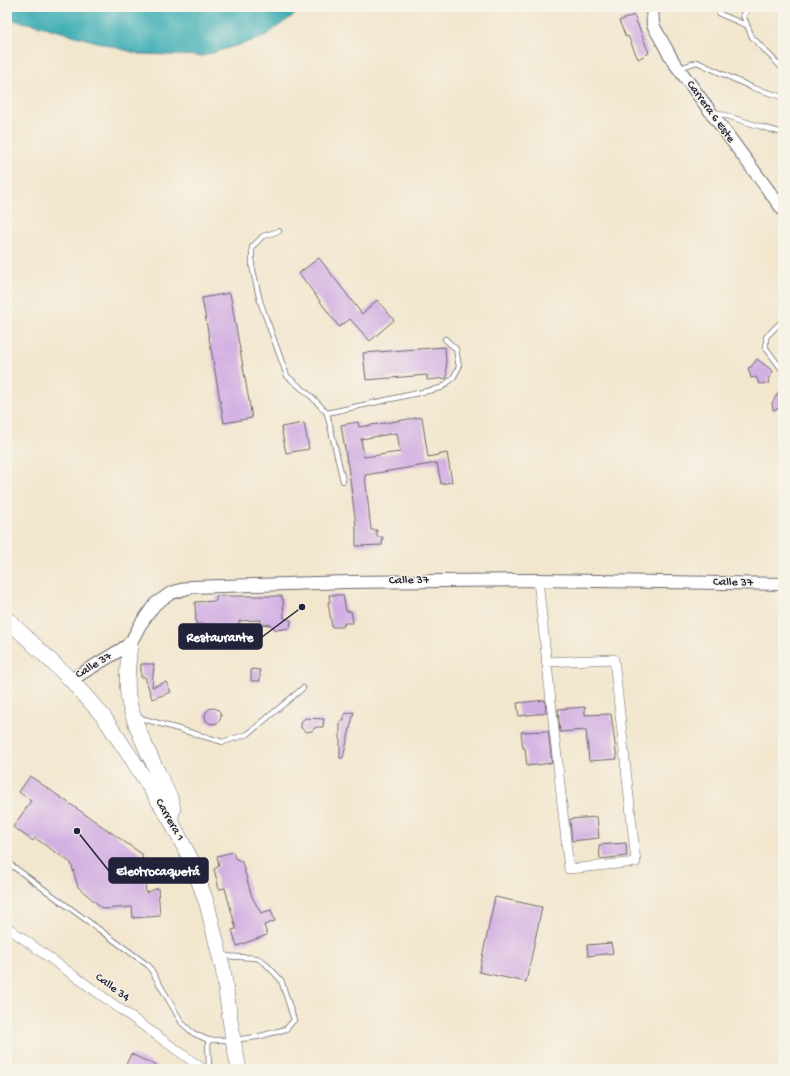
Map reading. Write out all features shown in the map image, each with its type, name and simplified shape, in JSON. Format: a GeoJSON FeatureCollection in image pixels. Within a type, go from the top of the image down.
{"type":"FeatureCollection","features":[{"type":"Feature","properties":{"kind":"main road","name":"Carrera 1"},"geometry":{"type":"LineString","coordinates":[[7,619],[71,680],[103,716],[170,819],[192,862],[207,904],[223,969],[233,1040],[239,1069]]}},
{"type":"Feature","properties":{"kind":"main road"},"geometry":{"type":"LineString","coordinates":[[130,644],[127,676],[130,705],[142,737],[171,800],[173,809],[170,819]]}},
{"type":"Feature","properties":{"kind":"street","name":"Carrera 6 Este"},"geometry":{"type":"LineString","coordinates":[[652,7],[653,25],[678,69],[783,210]]}},
{"type":"Feature","properties":{"kind":"street","name":"Calle 37"},"geometry":{"type":"LineString","coordinates":[[71,680],[130,644],[140,625],[155,604],[171,593],[191,587],[346,582],[538,580],[783,584]]}},
{"type":"Feature","properties":{"kind":"street"},"geometry":{"type":"LineString","coordinates":[[538,580],[546,662],[569,869],[636,862],[614,659],[546,662]]}},
{"type":"Feature","properties":{"kind":"street","name":"Calle 34"},"geometry":{"type":"LineString","coordinates":[[7,927],[203,1069]]}},
{"type":"Feature","properties":{"kind":"lane"},"geometry":{"type":"LineString","coordinates":[[717,7],[720,14],[746,25]]}},
{"type":"Feature","properties":{"kind":"lane"},"geometry":{"type":"LineString","coordinates":[[750,7],[743,15],[752,37],[783,69]]}},
{"type":"Feature","properties":{"kind":"lane"},"geometry":{"type":"LineString","coordinates":[[776,7],[783,9]]}},
{"type":"Feature","properties":{"kind":"lane"},"geometry":{"type":"LineString","coordinates":[[678,69],[698,62],[753,88],[783,97]]}},
{"type":"Feature","properties":{"kind":"lane"},"geometry":{"type":"LineString","coordinates":[[710,111],[783,133]]}},
{"type":"Feature","properties":{"kind":"lane"},"geometry":{"type":"LineString","coordinates":[[279,231],[263,236],[252,247],[252,266],[260,301],[287,376],[312,397],[327,413],[343,481]]}},
{"type":"Feature","properties":{"kind":"lane"},"geometry":{"type":"LineString","coordinates":[[783,320],[766,337],[766,348],[783,371]]}},
{"type":"Feature","properties":{"kind":"lane"},"geometry":{"type":"LineString","coordinates":[[327,413],[441,388],[453,378],[458,367],[456,349],[445,339]]}},
{"type":"Feature","properties":{"kind":"lane"},"geometry":{"type":"LineString","coordinates":[[134,716],[223,742],[248,734],[303,688]]}},
{"type":"Feature","properties":{"kind":"lane"},"geometry":{"type":"LineString","coordinates":[[7,862],[149,966],[182,1023],[193,1033],[208,1040],[233,1040],[257,1037],[286,1029],[294,1020],[281,980],[264,962],[257,958],[220,956]]}},
{"type":"Feature","properties":{"kind":"lane"},"geometry":{"type":"LineString","coordinates":[[208,1040],[209,1069]]}},
{"type":"Feature","properties":{"kind":"water"},"geometry":{"type":"Polygon","coordinates":[[[7,7],[305,7],[262,38],[202,56],[139,54],[37,25],[7,19],[7,7]]]}},
{"type":"Feature","properties":{"kind":"building"},"geometry":{"type":"Polygon","coordinates":[[[634,15],[649,53],[638,59],[628,36],[626,37],[619,21],[634,15]]]}},
{"type":"Feature","properties":{"kind":"building"},"geometry":{"type":"Polygon","coordinates":[[[319,258],[362,314],[377,300],[394,320],[370,341],[350,319],[339,327],[299,273],[319,258]]]}},
{"type":"Feature","properties":{"kind":"building"},"geometry":{"type":"Polygon","coordinates":[[[230,293],[252,418],[224,423],[202,298],[230,293]]]}},
{"type":"Feature","properties":{"kind":"building"},"geometry":{"type":"Polygon","coordinates":[[[445,347],[447,378],[427,380],[427,375],[366,380],[363,353],[445,347]]]}},
{"type":"Feature","properties":{"kind":"building"},"geometry":{"type":"Polygon","coordinates":[[[757,359],[773,371],[768,380],[769,383],[759,384],[756,377],[751,378],[748,368],[751,367],[757,359]]]}},
{"type":"Feature","properties":{"kind":"building"},"geometry":{"type":"Polygon","coordinates":[[[783,385],[783,407],[773,410],[772,403],[783,385]]]}},
{"type":"Feature","properties":{"kind":"building"},"geometry":{"type":"Polygon","coordinates":[[[422,417],[428,457],[447,453],[452,482],[441,484],[437,463],[365,475],[371,530],[377,530],[377,537],[383,537],[382,545],[356,546],[356,525],[341,425],[358,422],[359,427],[422,417]],[[397,433],[361,439],[364,457],[400,452],[397,433]]]}},
{"type":"Feature","properties":{"kind":"building"},"geometry":{"type":"Polygon","coordinates":[[[304,423],[309,449],[286,453],[281,427],[304,423]]]}},
{"type":"Feature","properties":{"kind":"building"},"geometry":{"type":"Polygon","coordinates":[[[329,595],[343,595],[346,611],[351,611],[353,623],[344,623],[345,625],[343,625],[343,627],[332,627],[328,602],[330,602],[329,595]]]}},
{"type":"Feature","properties":{"kind":"building"},"geometry":{"type":"Polygon","coordinates":[[[216,596],[282,596],[284,618],[291,620],[290,628],[276,630],[271,625],[261,624],[261,620],[239,621],[239,629],[218,628],[218,624],[196,624],[195,602],[216,601],[216,596]]]}},
{"type":"Feature","properties":{"kind":"building"},"geometry":{"type":"Polygon","coordinates":[[[141,664],[154,664],[152,687],[166,682],[171,692],[152,699],[145,677],[141,677],[141,664]]]}},
{"type":"Feature","properties":{"kind":"building"},"geometry":{"type":"Polygon","coordinates":[[[251,669],[260,670],[260,681],[251,681],[251,669]]]}},
{"type":"Feature","properties":{"kind":"building"},"geometry":{"type":"Polygon","coordinates":[[[545,700],[546,713],[519,716],[517,703],[545,700]]]}},
{"type":"Feature","properties":{"kind":"building"},"geometry":{"type":"Polygon","coordinates":[[[585,707],[585,715],[611,714],[617,759],[589,761],[586,730],[560,732],[558,709],[585,707]]]}},
{"type":"Feature","properties":{"kind":"building"},"geometry":{"type":"Polygon","coordinates":[[[210,708],[216,708],[221,713],[219,722],[216,724],[210,724],[205,719],[205,713],[210,708]]]}},
{"type":"Feature","properties":{"kind":"building"},"geometry":{"type":"Polygon","coordinates":[[[354,712],[343,758],[340,758],[340,721],[344,721],[344,714],[354,712]]]}},
{"type":"Feature","properties":{"kind":"building"},"geometry":{"type":"Polygon","coordinates":[[[305,718],[324,719],[323,727],[316,727],[312,731],[306,732],[301,728],[301,722],[305,718]]]}},
{"type":"Feature","properties":{"kind":"building"},"geometry":{"type":"Polygon","coordinates":[[[548,731],[552,763],[527,766],[521,732],[548,731]]]}},
{"type":"Feature","properties":{"kind":"building"},"geometry":{"type":"Polygon","coordinates":[[[30,776],[142,854],[146,893],[158,888],[160,916],[133,918],[132,907],[103,909],[78,887],[71,863],[35,838],[33,841],[13,827],[31,801],[19,792],[30,776]]]}},
{"type":"Feature","properties":{"kind":"building"},"geometry":{"type":"Polygon","coordinates":[[[597,817],[599,838],[572,841],[570,819],[597,817]]]}},
{"type":"Feature","properties":{"kind":"building"},"geometry":{"type":"Polygon","coordinates":[[[626,843],[627,856],[600,859],[599,845],[626,843]]]}},
{"type":"Feature","properties":{"kind":"building"},"geometry":{"type":"Polygon","coordinates":[[[233,852],[235,858],[242,862],[252,897],[261,913],[271,910],[275,921],[264,925],[267,935],[237,946],[232,930],[236,929],[225,888],[219,889],[214,869],[219,866],[217,856],[233,852]]]}},
{"type":"Feature","properties":{"kind":"building"},"geometry":{"type":"Polygon","coordinates":[[[495,897],[542,907],[526,982],[479,972],[495,897]]]}},
{"type":"Feature","properties":{"kind":"building"},"geometry":{"type":"Polygon","coordinates":[[[611,943],[613,953],[588,956],[587,945],[611,943]]]}},
{"type":"Feature","properties":{"kind":"building"},"geometry":{"type":"Polygon","coordinates":[[[131,1054],[164,1069],[124,1069],[131,1054]]]}},
{"type":"Feature","properties":{"kind":"place","name":"Restaurante"},"geometry":{"type":"Point","coordinates":[302,607]}},
{"type":"Feature","properties":{"kind":"place","name":"Electrocaquetá"},"geometry":{"type":"Point","coordinates":[77,831]}}]}
